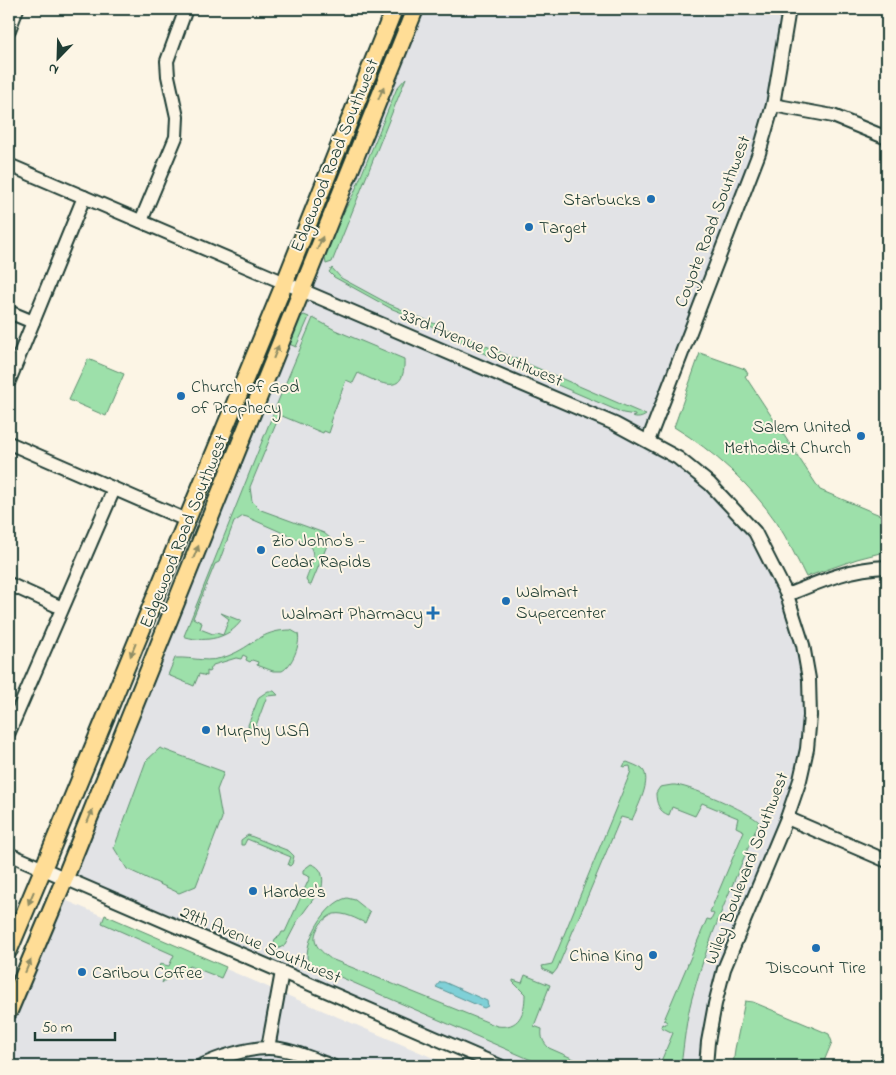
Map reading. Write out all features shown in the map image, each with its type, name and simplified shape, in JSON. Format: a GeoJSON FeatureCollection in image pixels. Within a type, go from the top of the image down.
{"type":"FeatureCollection","features":[{"type":"Feature","properties":{"kind":"main road","name":"Edgewood Road Southwest"},"geometry":{"type":"LineString","coordinates":[[9,950],[285,282],[394,9]]}},
{"type":"Feature","properties":{"kind":"main road"},"geometry":{"type":"LineString","coordinates":[[392,64],[386,60],[386,53],[403,9]]}},
{"type":"Feature","properties":{"kind":"main road","name":"Edgewood Road Southwest"},"geometry":{"type":"LineString","coordinates":[[9,1011],[65,878],[301,288],[415,9]]}},
{"type":"Feature","properties":{"kind":"main road"},"geometry":{"type":"LineString","coordinates":[[158,648],[150,634],[175,573],[173,554]]}},
{"type":"Feature","properties":{"kind":"street"},"geometry":{"type":"LineString","coordinates":[[9,30],[17,9]]}},
{"type":"Feature","properties":{"kind":"street"},"geometry":{"type":"LineString","coordinates":[[141,221],[176,137],[177,117],[168,76],[167,61],[186,9]]}},
{"type":"Feature","properties":{"kind":"street","name":"Coyote Road Southwest"},"geometry":{"type":"LineString","coordinates":[[648,441],[759,153],[773,105],[789,9]]}},
{"type":"Feature","properties":{"kind":"street"},"geometry":{"type":"LineString","coordinates":[[773,105],[833,116],[887,138]]}},
{"type":"Feature","properties":{"kind":"street","name":"33rd Avenue Southwest"},"geometry":{"type":"LineString","coordinates":[[9,164],[615,424],[648,441],[678,458],[710,484],[735,509],[755,532],[787,595]]}},
{"type":"Feature","properties":{"kind":"street"},"geometry":{"type":"LineString","coordinates":[[9,381],[84,197]]}},
{"type":"Feature","properties":{"kind":"street"},"geometry":{"type":"LineString","coordinates":[[9,312],[33,322]]}},
{"type":"Feature","properties":{"kind":"street"},"geometry":{"type":"LineString","coordinates":[[9,443],[186,520]]}},
{"type":"Feature","properties":{"kind":"street"},"geometry":{"type":"LineString","coordinates":[[10,723],[114,489]]}},
{"type":"Feature","properties":{"kind":"street"},"geometry":{"type":"LineString","coordinates":[[787,595],[836,575],[867,568],[887,567]]}},
{"type":"Feature","properties":{"kind":"street"},"geometry":{"type":"LineString","coordinates":[[9,584],[62,608]]}},
{"type":"Feature","properties":{"kind":"street","name":"Wiley Boulevard Southwest"},"geometry":{"type":"LineString","coordinates":[[706,1066],[715,1004],[724,969],[787,818],[800,780],[807,748],[810,716],[809,679],[803,645],[787,595]]}},
{"type":"Feature","properties":{"kind":"street"},"geometry":{"type":"LineString","coordinates":[[787,818],[887,861]]}},
{"type":"Feature","properties":{"kind":"street","name":"29th Avenue Southwest"},"geometry":{"type":"LineString","coordinates":[[9,854],[500,1066]]}},
{"type":"Feature","properties":{"kind":"street"},"geometry":{"type":"LineString","coordinates":[[268,1048],[282,972]]}},
{"type":"Feature","properties":{"kind":"street"},"geometry":{"type":"LineString","coordinates":[[201,1066],[231,1054],[268,1048],[298,1054],[332,1066]]}},
{"type":"Feature","properties":{"kind":"shaded area"},"geometry":{"type":"Polygon","coordinates":[[[415,9],[789,9],[773,105],[648,441],[678,458],[755,532],[803,645],[807,748],[724,969],[706,1066],[500,1066],[65,878],[415,9]]]}},
{"type":"Feature","properties":{"kind":"shaded area"},"geometry":{"type":"Polygon","coordinates":[[[65,900],[452,1066],[9,1066],[9,1031],[65,900]]]}},
{"type":"Feature","properties":{"kind":"green space"},"geometry":{"type":"Polygon","coordinates":[[[406,78],[332,262],[326,264],[324,253],[354,193],[397,88],[406,78]]]}},
{"type":"Feature","properties":{"kind":"green space"},"geometry":{"type":"Polygon","coordinates":[[[332,268],[341,278],[389,304],[646,415],[639,418],[632,417],[635,415],[623,413],[476,350],[422,321],[390,308],[334,277],[329,272],[332,268]]]}},
{"type":"Feature","properties":{"kind":"green space"},"geometry":{"type":"Polygon","coordinates":[[[304,315],[309,317],[296,347],[287,343],[298,319],[304,315]]]}},
{"type":"Feature","properties":{"kind":"green space"},"geometry":{"type":"Polygon","coordinates":[[[313,318],[335,330],[404,359],[400,379],[396,383],[382,383],[358,373],[353,383],[346,380],[330,422],[332,424],[329,433],[324,431],[323,433],[282,416],[278,419],[250,487],[252,501],[261,510],[324,533],[330,538],[311,585],[306,580],[313,557],[308,544],[243,516],[234,522],[219,562],[215,564],[193,618],[202,623],[200,629],[213,634],[223,635],[229,619],[221,613],[241,621],[230,632],[224,635],[216,638],[194,639],[186,637],[184,636],[313,318]]]}},
{"type":"Feature","properties":{"kind":"green space"},"geometry":{"type":"Polygon","coordinates":[[[700,353],[745,369],[748,374],[745,376],[820,490],[887,518],[887,549],[806,577],[781,529],[755,495],[731,470],[704,447],[674,427],[700,353]]]}},
{"type":"Feature","properties":{"kind":"green space"},"geometry":{"type":"Polygon","coordinates":[[[88,359],[124,374],[106,416],[69,400],[88,359]]]}},
{"type":"Feature","properties":{"kind":"green space"},"geometry":{"type":"Polygon","coordinates":[[[291,630],[298,634],[297,649],[289,665],[282,671],[273,671],[257,665],[258,662],[252,660],[250,662],[243,655],[241,659],[236,658],[213,665],[209,672],[207,671],[207,676],[199,674],[194,686],[168,675],[175,658],[214,660],[237,652],[264,636],[291,630]]]}},
{"type":"Feature","properties":{"kind":"green space"},"geometry":{"type":"Polygon","coordinates":[[[268,691],[274,691],[278,695],[267,696],[254,731],[264,730],[261,734],[255,735],[250,731],[248,725],[259,697],[268,691]]]}},
{"type":"Feature","properties":{"kind":"green space"},"geometry":{"type":"Polygon","coordinates":[[[160,748],[224,772],[217,790],[222,818],[196,886],[179,893],[127,869],[114,848],[146,761],[160,748]]]}},
{"type":"Feature","properties":{"kind":"green space"},"geometry":{"type":"Polygon","coordinates":[[[627,762],[642,769],[645,774],[646,780],[643,794],[632,820],[621,817],[557,969],[553,974],[543,969],[542,966],[552,964],[631,771],[630,766],[623,767],[627,762]]]}},
{"type":"Feature","properties":{"kind":"green space"},"geometry":{"type":"Polygon","coordinates":[[[672,785],[690,789],[717,799],[753,817],[759,822],[722,909],[698,975],[688,1015],[681,1066],[659,1066],[673,1033],[661,1027],[662,1024],[665,1025],[667,1022],[664,1020],[707,919],[711,920],[714,914],[710,912],[744,831],[736,827],[738,818],[702,803],[695,816],[672,807],[669,815],[666,814],[659,807],[656,793],[660,787],[672,785]]]}},
{"type":"Feature","properties":{"kind":"green space"},"geometry":{"type":"Polygon","coordinates":[[[248,835],[289,851],[294,856],[292,864],[288,865],[291,857],[247,839],[244,845],[241,845],[241,840],[248,835]]]}},
{"type":"Feature","properties":{"kind":"green space"},"geometry":{"type":"Polygon","coordinates":[[[311,864],[320,870],[323,880],[322,887],[298,920],[285,945],[276,950],[272,948],[275,939],[282,932],[285,932],[310,877],[303,874],[303,870],[311,864]]]}},
{"type":"Feature","properties":{"kind":"green space"},"geometry":{"type":"Polygon","coordinates":[[[347,898],[355,900],[370,912],[365,923],[350,916],[334,914],[321,923],[315,934],[316,943],[321,951],[331,959],[497,1026],[511,1025],[522,1014],[525,994],[513,980],[522,983],[525,975],[550,985],[534,1026],[542,1029],[543,1040],[549,1048],[590,1066],[545,1066],[308,963],[309,945],[317,924],[331,907],[347,898]]]}},
{"type":"Feature","properties":{"kind":"green space"},"geometry":{"type":"Polygon","coordinates":[[[105,915],[226,967],[221,978],[190,966],[181,973],[177,970],[162,983],[166,971],[159,967],[160,964],[169,966],[174,955],[102,923],[105,915]]]}},
{"type":"Feature","properties":{"kind":"green space"},"geometry":{"type":"Polygon","coordinates":[[[745,1001],[753,1002],[829,1034],[832,1042],[822,1066],[733,1066],[745,1001]]]}},
{"type":"Feature","properties":{"kind":"water"},"geometry":{"type":"Polygon","coordinates":[[[440,982],[487,1001],[488,1006],[484,1008],[436,987],[440,982]]]}},
{"type":"Feature","properties":{"kind":"place","name":"Starbucks"},"geometry":{"type":"Point","coordinates":[651,199]}},
{"type":"Feature","properties":{"kind":"place","name":"Target"},"geometry":{"type":"Point","coordinates":[529,227]}},
{"type":"Feature","properties":{"kind":"place","name":"Church of God of Prophecy"},"geometry":{"type":"Point","coordinates":[181,396]}},
{"type":"Feature","properties":{"kind":"place","name":"Salem United Methodist Church"},"geometry":{"type":"Point","coordinates":[861,436]}},
{"type":"Feature","properties":{"kind":"place","name":"Zio Johno's - Cedar Rapids"},"geometry":{"type":"Point","coordinates":[261,550]}},
{"type":"Feature","properties":{"kind":"place","name":"Walmart Supercenter"},"geometry":{"type":"Point","coordinates":[506,601]}},
{"type":"Feature","properties":{"kind":"place","name":"Walmart Pharmacy"},"geometry":{"type":"Point","coordinates":[433,613]}},
{"type":"Feature","properties":{"kind":"place","name":"Murphy USA"},"geometry":{"type":"Point","coordinates":[206,730]}},
{"type":"Feature","properties":{"kind":"place","name":"Hardee's"},"geometry":{"type":"Point","coordinates":[253,891]}},
{"type":"Feature","properties":{"kind":"place","name":"Discount Tire"},"geometry":{"type":"Point","coordinates":[816,948]}},
{"type":"Feature","properties":{"kind":"place","name":"China King"},"geometry":{"type":"Point","coordinates":[653,955]}},
{"type":"Feature","properties":{"kind":"place","name":"Caribou Coffee"},"geometry":{"type":"Point","coordinates":[82,972]}}]}
